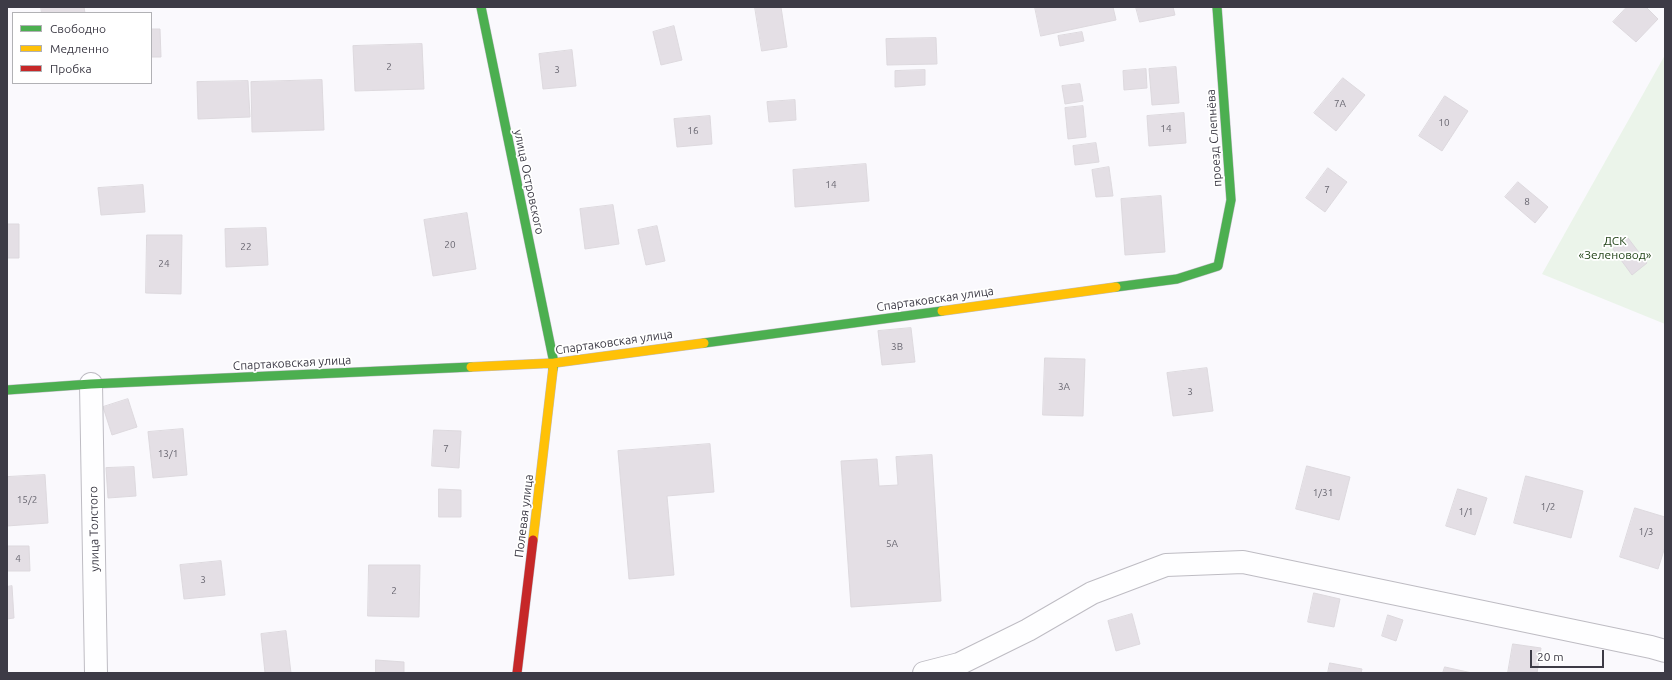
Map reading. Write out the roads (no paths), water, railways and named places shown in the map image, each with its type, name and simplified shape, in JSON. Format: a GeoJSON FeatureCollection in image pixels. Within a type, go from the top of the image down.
{"type":"FeatureCollection","features":[{"type":"Feature","properties":{"kind":"street","name":"улица Островского"},"geometry":{"type":"LineString","coordinates":[[481,7],[554,363]]}},
{"type":"Feature","properties":{"kind":"street","name":"проезд Слепнёва"},"geometry":{"type":"LineString","coordinates":[[1217,7],[1231,200],[1218,266]]}},
{"type":"Feature","properties":{"kind":"street","name":"Спартаковская улица"},"geometry":{"type":"LineString","coordinates":[[7,390],[91,384],[554,363],[1177,279],[1218,266]]}},
{"type":"Feature","properties":{"kind":"street","name":"Полевая улица"},"geometry":{"type":"LineString","coordinates":[[517,673],[554,363]]}},
{"type":"Feature","properties":{"kind":"street","name":"улица Толстого"},"geometry":{"type":"LineString","coordinates":[[91,384],[96,673]]}},
{"type":"Feature","properties":{"kind":"street"},"geometry":{"type":"LineString","coordinates":[[924,673],[959,664],[1028,630],[1092,593],[1166,565],[1235,562],[1243,562],[1665,651]]}},
{"type":"Feature","properties":{"kind":"park label","name":"ДСК «Зеленовод»"},"geometry":{"type":"Point","coordinates":[1615,248]}}]}
